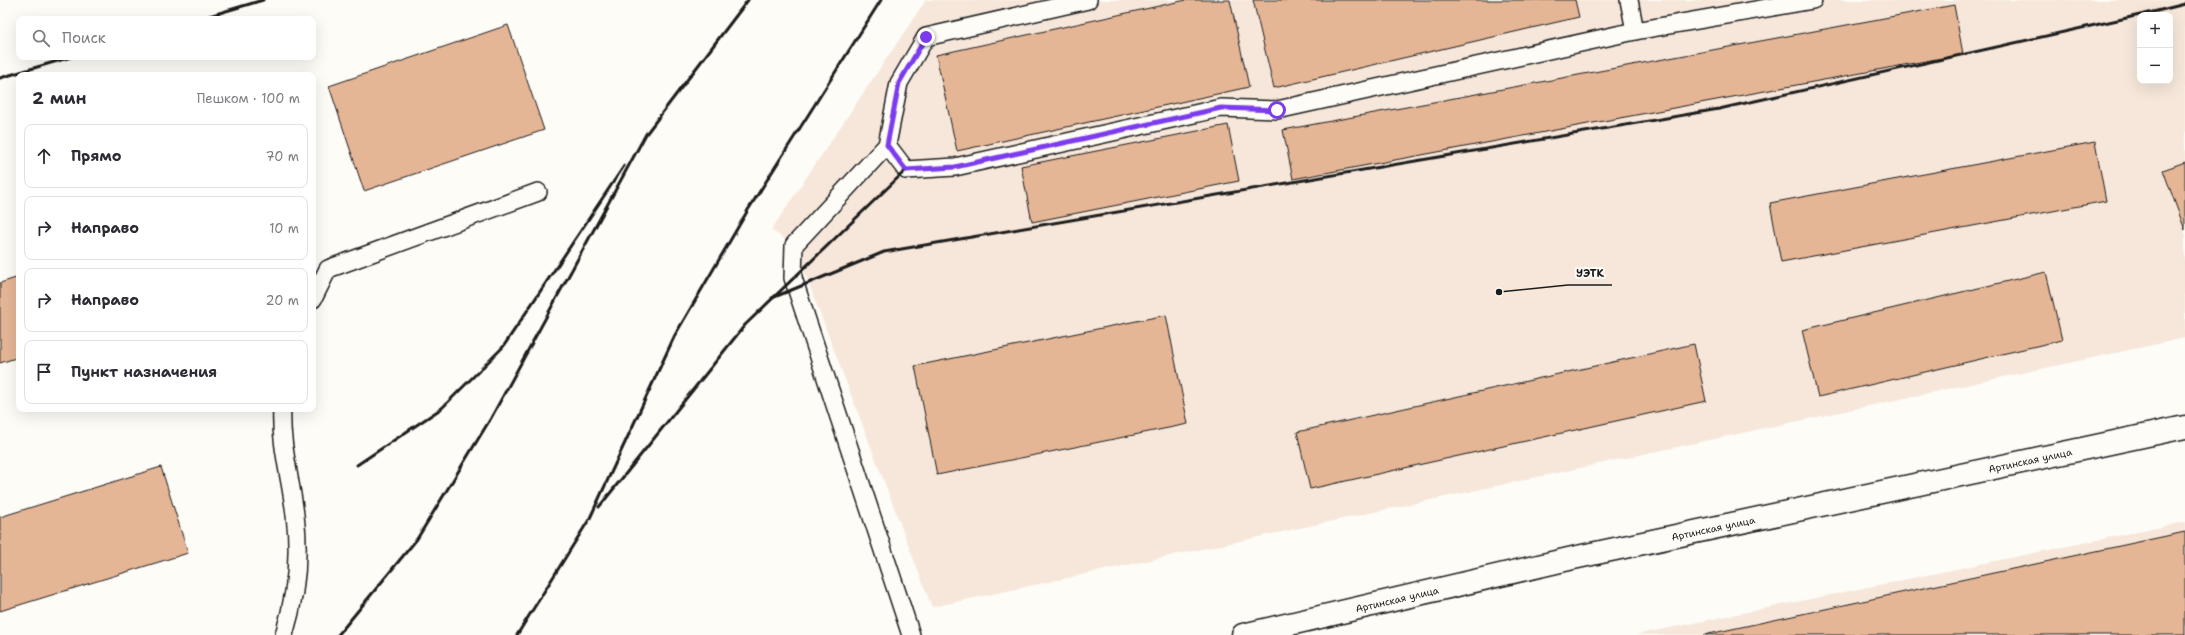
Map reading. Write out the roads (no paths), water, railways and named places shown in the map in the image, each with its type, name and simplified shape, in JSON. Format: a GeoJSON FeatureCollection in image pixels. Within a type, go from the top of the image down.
{"type":"FeatureCollection","features":[{"type":"Feature","properties":{"kind":"street","name":"Артинская улица"},"geometry":{"type":"LineString","coordinates":[[1243,635],[1565,560],[2185,427]]}},
{"type":"Feature","properties":{"kind":"lane"},"geometry":{"type":"LineString","coordinates":[[911,635],[793,278],[794,245],[887,145],[899,83],[926,37],[1088,0]]}},
{"type":"Feature","properties":{"kind":"lane"},"geometry":{"type":"LineString","coordinates":[[1629,0],[1634,31]]}},
{"type":"Feature","properties":{"kind":"lane"},"geometry":{"type":"LineString","coordinates":[[887,145],[906,170],[955,167],[1221,108],[1277,110],[1634,31],[1813,0]]}},
{"type":"Feature","properties":{"kind":"lane"},"geometry":{"type":"LineString","coordinates":[[316,293],[328,269],[538,192]]}},
{"type":"Feature","properties":{"kind":"lane"},"geometry":{"type":"LineString","coordinates":[[282,412],[281,429],[295,516],[297,577],[284,635]]}},
{"type":"Feature","properties":{"kind":"railway"},"geometry":{"type":"LineString","coordinates":[[209,16],[263,0]]}},
{"type":"Feature","properties":{"kind":"railway"},"geometry":{"type":"LineString","coordinates":[[338,635],[417,539],[491,418],[646,134],[748,0]]}},
{"type":"Feature","properties":{"kind":"railway"},"geometry":{"type":"LineString","coordinates":[[517,635],[590,518],[675,335],[748,210],[881,0]]}},
{"type":"Feature","properties":{"kind":"railway"},"geometry":{"type":"LineString","coordinates":[[2153,12],[2185,4]]}},
{"type":"Feature","properties":{"kind":"railway"},"geometry":{"type":"LineString","coordinates":[[772,298],[884,252],[1719,109],[2137,16]]}},
{"type":"Feature","properties":{"kind":"railway"},"geometry":{"type":"LineString","coordinates":[[20,72],[61,60]]}},
{"type":"Feature","properties":{"kind":"railway"},"geometry":{"type":"LineString","coordinates":[[0,78],[16,73]]}},
{"type":"Feature","properties":{"kind":"railway"},"geometry":{"type":"LineString","coordinates":[[357,465],[442,408],[503,347],[624,166]]}},
{"type":"Feature","properties":{"kind":"railway"},"geometry":{"type":"LineString","coordinates":[[599,507],[745,325],[906,170]]}},
{"type":"Feature","properties":{"kind":"place","name":"УЭТК"},"geometry":{"type":"Point","coordinates":[1499,292]}}]}
